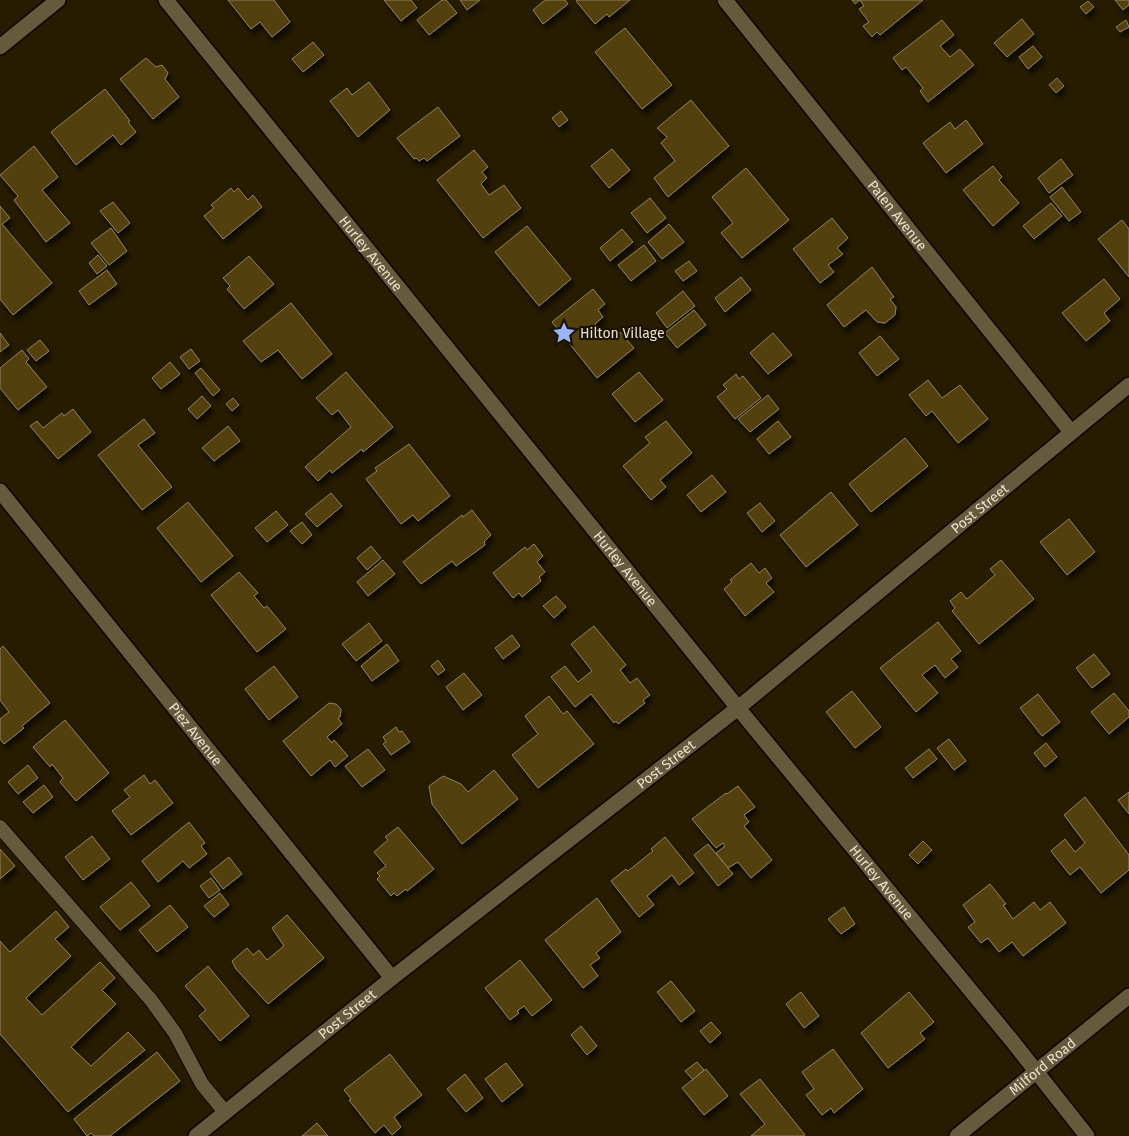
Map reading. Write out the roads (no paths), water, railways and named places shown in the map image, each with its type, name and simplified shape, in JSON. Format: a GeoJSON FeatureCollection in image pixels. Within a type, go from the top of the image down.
{"type":"FeatureCollection","features":[{"type":"Feature","properties":{"kind":"street"},"geometry":{"type":"LineString","coordinates":[[0,47],[58,0]]}},
{"type":"Feature","properties":{"kind":"street","name":"Hurley Avenue"},"geometry":{"type":"LineString","coordinates":[[166,0],[738,708],[1087,1136]]}},
{"type":"Feature","properties":{"kind":"street","name":"Palen Avenue"},"geometry":{"type":"LineString","coordinates":[[725,0],[1070,432]]}},
{"type":"Feature","properties":{"kind":"street","name":"Post Street"},"geometry":{"type":"LineString","coordinates":[[196,1136],[392,978],[738,708],[1129,385]]}},
{"type":"Feature","properties":{"kind":"street","name":"Piez Avenue"},"geometry":{"type":"LineString","coordinates":[[0,491],[392,978]]}},
{"type":"Feature","properties":{"kind":"street","name":"Milford Road"},"geometry":{"type":"LineString","coordinates":[[957,1136],[1129,996]]}},
{"type":"Feature","properties":{"kind":"lane"},"geometry":{"type":"LineString","coordinates":[[0,827],[151,1000],[175,1033],[202,1084],[225,1112]]}},
{"type":"Feature","properties":{"kind":"place","name":"Hilton Village"},"geometry":{"type":"Point","coordinates":[564,333]}}]}
